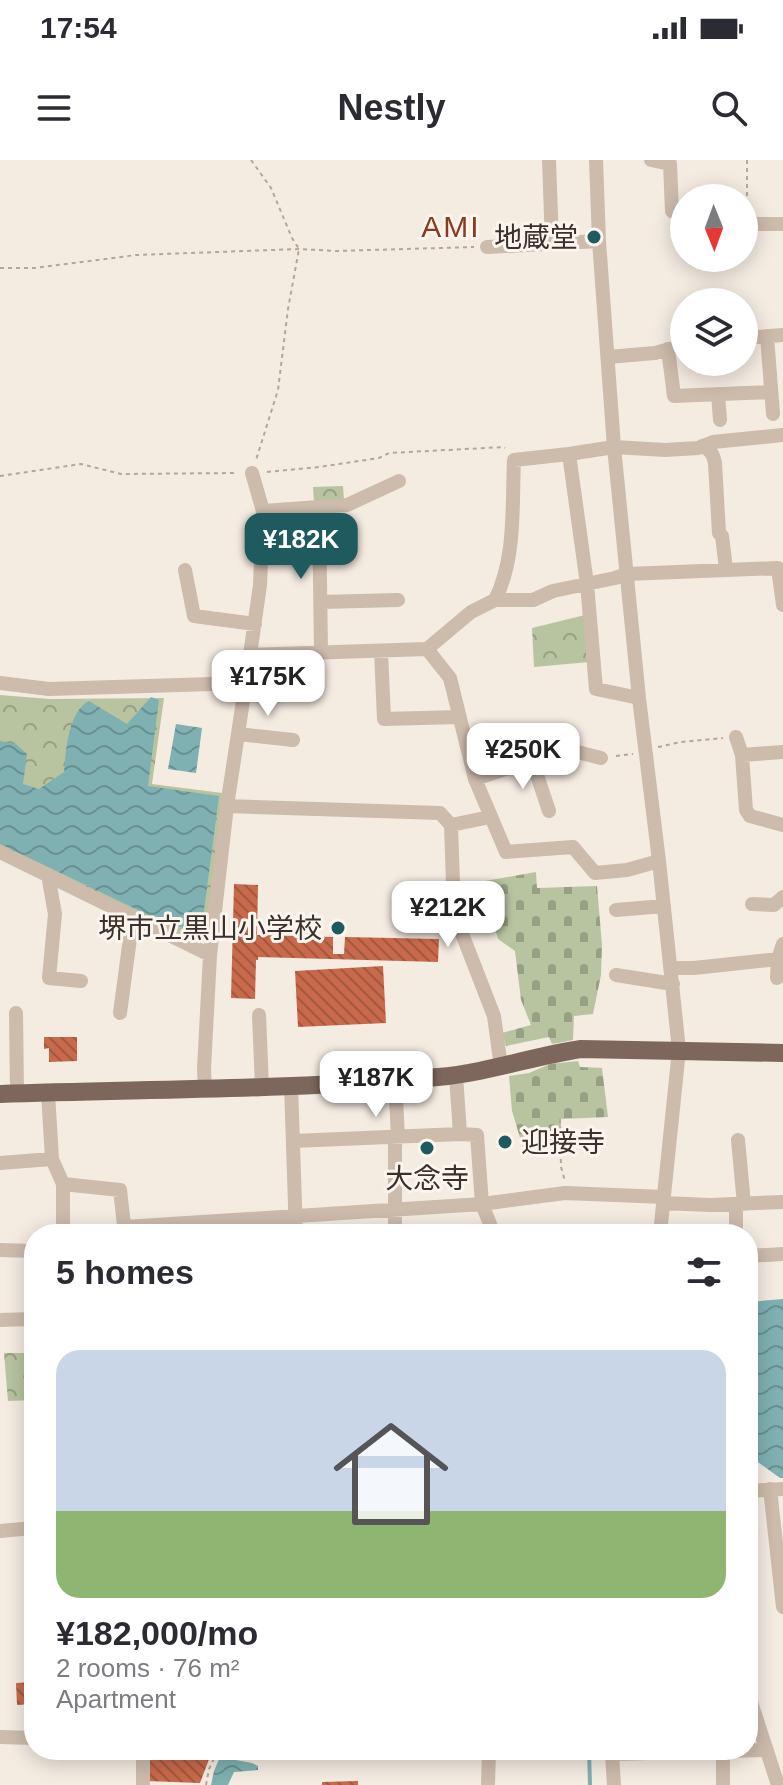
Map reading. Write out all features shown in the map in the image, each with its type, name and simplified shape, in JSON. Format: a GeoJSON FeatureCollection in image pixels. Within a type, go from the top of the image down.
{"type":"FeatureCollection","features":[{"type":"Feature","properties":{"kind":"main road"},"geometry":{"type":"LineString","coordinates":[[9,1094],[205,1090],[395,1080],[456,1075],[581,1049],[783,1053]]}},
{"type":"Feature","properties":{"kind":"street"},"geometry":{"type":"LineString","coordinates":[[549,160],[552,243]]}},
{"type":"Feature","properties":{"kind":"street"},"geometry":{"type":"LineString","coordinates":[[596,160],[614,447],[679,1050],[661,1224]]}},
{"type":"Feature","properties":{"kind":"street"},"geometry":{"type":"LineString","coordinates":[[651,160],[670,164],[671,184]]}},
{"type":"Feature","properties":{"kind":"street"},"geometry":{"type":"LineString","coordinates":[[758,224],[783,224]]}},
{"type":"Feature","properties":{"kind":"street"},"geometry":{"type":"LineString","coordinates":[[487,247],[599,241]]}},
{"type":"Feature","properties":{"kind":"street"},"geometry":{"type":"LineString","coordinates":[[758,337],[783,335]]}},
{"type":"Feature","properties":{"kind":"street"},"geometry":{"type":"LineString","coordinates":[[767,336],[773,414]]}},
{"type":"Feature","properties":{"kind":"street"},"geometry":{"type":"LineString","coordinates":[[608,357],[668,349],[674,396],[771,392]]}},
{"type":"Feature","properties":{"kind":"street"},"geometry":{"type":"LineString","coordinates":[[718,394],[720,420]]}},
{"type":"Feature","properties":{"kind":"street"},"geometry":{"type":"LineString","coordinates":[[495,600],[510,549],[514,460],[614,447],[665,450],[783,435]]}},
{"type":"Feature","properties":{"kind":"street"},"geometry":{"type":"LineString","coordinates":[[702,446],[709,449],[715,463],[719,533],[726,569]]}},
{"type":"Feature","properties":{"kind":"street"},"geometry":{"type":"LineString","coordinates":[[569,454],[587,584],[596,689],[639,698]]}},
{"type":"Feature","properties":{"kind":"street"},"geometry":{"type":"LineString","coordinates":[[205,1090],[210,955],[227,806],[260,585],[263,511],[252,473]]}},
{"type":"Feature","properties":{"kind":"street"},"geometry":{"type":"LineString","coordinates":[[263,511],[347,505],[399,481]]}},
{"type":"Feature","properties":{"kind":"street"},"geometry":{"type":"LineString","coordinates":[[319,508],[321,653]]}},
{"type":"Feature","properties":{"kind":"street"},"geometry":{"type":"LineString","coordinates":[[250,655],[427,649],[471,612],[495,600],[533,600],[553,591],[627,574],[780,568],[783,605]]}},
{"type":"Feature","properties":{"kind":"street"},"geometry":{"type":"LineString","coordinates":[[185,570],[194,616],[255,624]]}},
{"type":"Feature","properties":{"kind":"street"},"geometry":{"type":"LineString","coordinates":[[321,602],[398,600]]}},
{"type":"Feature","properties":{"kind":"street"},"geometry":{"type":"LineString","coordinates":[[427,649],[450,678],[475,779],[506,852],[573,847],[595,873],[627,870],[659,861]]}},
{"type":"Feature","properties":{"kind":"street"},"geometry":{"type":"LineString","coordinates":[[381,651],[384,719],[459,717]]}},
{"type":"Feature","properties":{"kind":"street"},"geometry":{"type":"LineString","coordinates":[[0,683],[49,689],[245,683]]}},
{"type":"Feature","properties":{"kind":"street"},"geometry":{"type":"LineString","coordinates":[[238,734],[293,740]]}},
{"type":"Feature","properties":{"kind":"street"},"geometry":{"type":"LineString","coordinates":[[736,737],[742,755],[746,810],[750,816],[783,825]]}},
{"type":"Feature","properties":{"kind":"street"},"geometry":{"type":"LineString","coordinates":[[475,779],[566,749],[601,758]]}},
{"type":"Feature","properties":{"kind":"street"},"geometry":{"type":"LineString","coordinates":[[742,755],[783,752]]}},
{"type":"Feature","properties":{"kind":"street"},"geometry":{"type":"LineString","coordinates":[[532,760],[549,811]]}},
{"type":"Feature","properties":{"kind":"street"},"geometry":{"type":"LineString","coordinates":[[227,806],[440,813],[451,825],[454,913],[494,1016],[501,1067]]}},
{"type":"Feature","properties":{"kind":"street"},"geometry":{"type":"LineString","coordinates":[[451,825],[490,817]]}},
{"type":"Feature","properties":{"kind":"street"},"geometry":{"type":"LineString","coordinates":[[0,852],[210,955]]}},
{"type":"Feature","properties":{"kind":"street"},"geometry":{"type":"LineString","coordinates":[[48,875],[55,914],[49,978],[73,985]]}},
{"type":"Feature","properties":{"kind":"street"},"geometry":{"type":"LineString","coordinates":[[752,904],[774,905],[783,897]]}},
{"type":"Feature","properties":{"kind":"street"},"geometry":{"type":"LineString","coordinates":[[616,910],[664,906]]}},
{"type":"Feature","properties":{"kind":"street"},"geometry":{"type":"LineString","coordinates":[[120,1013],[133,916]]}},
{"type":"Feature","properties":{"kind":"street"},"geometry":{"type":"LineString","coordinates":[[777,978],[783,944]]}},
{"type":"Feature","properties":{"kind":"street"},"geometry":{"type":"LineString","coordinates":[[671,968],[778,959]]}},
{"type":"Feature","properties":{"kind":"street"},"geometry":{"type":"LineString","coordinates":[[616,975],[673,984]]}},
{"type":"Feature","properties":{"kind":"street"},"geometry":{"type":"LineString","coordinates":[[9,1094],[16,1013]]}},
{"type":"Feature","properties":{"kind":"street"},"geometry":{"type":"LineString","coordinates":[[259,1015],[255,1040],[262,1087]]}},
{"type":"Feature","properties":{"kind":"street"},"geometry":{"type":"LineString","coordinates":[[456,1075],[460,1134]]}},
{"type":"Feature","properties":{"kind":"street"},"geometry":{"type":"LineString","coordinates":[[395,1080],[398,1137],[395,1144],[395,1224]]}},
{"type":"Feature","properties":{"kind":"street"},"geometry":{"type":"LineString","coordinates":[[291,1085],[295,1224]]}},
{"type":"Feature","properties":{"kind":"street"},"geometry":{"type":"LineString","coordinates":[[48,1093],[52,1159],[63,1184],[63,1224]]}},
{"type":"Feature","properties":{"kind":"street"},"geometry":{"type":"LineString","coordinates":[[293,1141],[477,1135],[482,1204],[490,1224]]}},
{"type":"Feature","properties":{"kind":"street"},"geometry":{"type":"LineString","coordinates":[[737,1224],[740,1204],[738,1140]]}},
{"type":"Feature","properties":{"kind":"street"},"geometry":{"type":"LineString","coordinates":[[0,1163],[52,1159]]}},
{"type":"Feature","properties":{"kind":"street"},"geometry":{"type":"LineString","coordinates":[[63,1184],[120,1190],[124,1224]]}},
{"type":"Feature","properties":{"kind":"street"},"geometry":{"type":"LineString","coordinates":[[193,1224],[482,1204],[568,1193],[740,1204],[783,1202]]}},
{"type":"Feature","properties":{"kind":"street"},"geometry":{"type":"LineString","coordinates":[[0,1250],[24,1251]]}},
{"type":"Feature","properties":{"kind":"street"},"geometry":{"type":"LineString","coordinates":[[758,1255],[783,1254]]}},
{"type":"Feature","properties":{"kind":"street"},"geometry":{"type":"LineString","coordinates":[[0,1320],[24,1319]]}},
{"type":"Feature","properties":{"kind":"street"},"geometry":{"type":"LineString","coordinates":[[776,1489],[783,1607]]}},
{"type":"Feature","properties":{"kind":"street"},"geometry":{"type":"LineString","coordinates":[[0,1531],[24,1529]]}},
{"type":"Feature","properties":{"kind":"street"},"geometry":{"type":"LineString","coordinates":[[758,1719],[773,1757],[778,1785]]}},
{"type":"Feature","properties":{"kind":"street"},"geometry":{"type":"LineString","coordinates":[[0,1737],[24,1738]]}},
{"type":"Feature","properties":{"kind":"street"},"geometry":{"type":"LineString","coordinates":[[143,1760],[143,1785]]}},
{"type":"Feature","properties":{"kind":"street"},"geometry":{"type":"LineString","coordinates":[[488,1785],[489,1760]]}},
{"type":"Feature","properties":{"kind":"street"},"geometry":{"type":"LineString","coordinates":[[612,1760],[614,1785]]}},
{"type":"Feature","properties":{"kind":"street"},"geometry":{"type":"LineString","coordinates":[[723,1760],[723,1785]]}},
{"type":"Feature","properties":{"kind":"path"},"geometry":{"type":"LineString","coordinates":[[251,160],[271,188],[299,249],[278,390],[252,473]]}},
{"type":"Feature","properties":{"kind":"path"},"geometry":{"type":"LineString","coordinates":[[747,160],[747,184]]}},
{"type":"Feature","properties":{"kind":"path"},"geometry":{"type":"LineString","coordinates":[[0,268],[35,268],[136,255],[487,247]]}},
{"type":"Feature","properties":{"kind":"path"},"geometry":{"type":"LineString","coordinates":[[0,476],[81,464],[121,474],[252,473],[349,463],[379,458],[389,453],[504,447],[514,460]]}},
{"type":"Feature","properties":{"kind":"path"},"geometry":{"type":"LineString","coordinates":[[601,758],[681,742],[736,737]]}},
{"type":"Feature","properties":{"kind":"path"},"geometry":{"type":"LineString","coordinates":[[560,1119],[561,1167],[568,1193]]}},
{"type":"Feature","properties":{"kind":"path"},"geometry":{"type":"LineString","coordinates":[[206,1785],[213,1760]]}},
{"type":"Feature","properties":{"kind":"green space"},"geometry":{"type":"Polygon","coordinates":[[[343,486],[344,500],[314,502],[313,487],[343,486]]]}},
{"type":"Feature","properties":{"kind":"green space"},"geometry":{"type":"Polygon","coordinates":[[[585,615],[589,662],[534,667],[532,628],[585,615]]]}},
{"type":"Feature","properties":{"kind":"green space"},"geometry":{"type":"Polygon","coordinates":[[[0,695],[50,699],[164,698],[152,784],[222,793],[212,897],[202,940],[178,933],[0,848],[0,695]]]}},
{"type":"Feature","properties":{"kind":"green space"},"geometry":{"type":"Polygon","coordinates":[[[536,872],[537,888],[597,886],[601,975],[593,1014],[574,1016],[573,1040],[552,1044],[549,1037],[506,1046],[502,1033],[531,1025],[521,1000],[515,951],[498,939],[488,905],[475,902],[475,891],[484,890],[485,881],[536,872]]]}},
{"type":"Feature","properties":{"kind":"green space"},"geometry":{"type":"Polygon","coordinates":[[[578,1061],[580,1067],[602,1068],[608,1117],[561,1119],[561,1144],[524,1151],[512,1111],[509,1076],[529,1073],[550,1064],[578,1061]]]}},
{"type":"Feature","properties":{"kind":"green space"},"geometry":{"type":"Polygon","coordinates":[[[4,1353],[24,1353],[24,1400],[8,1401],[4,1353]]]}},
{"type":"Feature","properties":{"kind":"water"},"geometry":{"type":"Polygon","coordinates":[[[151,697],[159,700],[148,786],[219,796],[201,933],[163,922],[0,844],[0,741],[16,744],[27,754],[23,784],[39,789],[64,772],[69,732],[82,706],[89,701],[127,724],[151,697]]]}},
{"type":"Feature","properties":{"kind":"water"},"geometry":{"type":"Polygon","coordinates":[[[176,724],[202,728],[196,773],[168,769],[176,724]]]}},
{"type":"Feature","properties":{"kind":"water"},"geometry":{"type":"Polygon","coordinates":[[[783,1299],[783,1478],[758,1462],[758,1301],[783,1299]]]}},
{"type":"Feature","properties":{"kind":"water"},"geometry":{"type":"Polygon","coordinates":[[[219,1760],[236,1760],[258,1766],[258,1770],[234,1772],[228,1785],[211,1785],[219,1760]]]}},
{"type":"Feature","properties":{"kind":"building"},"geometry":{"type":"Polygon","coordinates":[[[234,884],[258,885],[257,935],[333,937],[333,954],[344,954],[345,937],[439,939],[438,962],[258,957],[255,999],[231,998],[234,884]]]}},
{"type":"Feature","properties":{"kind":"building"},"geometry":{"type":"Polygon","coordinates":[[[383,966],[386,1023],[298,1027],[295,971],[383,966]]]}},
{"type":"Feature","properties":{"kind":"building"},"geometry":{"type":"Polygon","coordinates":[[[44,1037],[77,1037],[77,1061],[49,1062],[49,1048],[44,1049],[44,1037]]]}},
{"type":"Feature","properties":{"kind":"building"},"geometry":{"type":"Polygon","coordinates":[[[16,1683],[24,1683],[24,1705],[17,1705],[16,1683]]]}},
{"type":"Feature","properties":{"kind":"building"},"geometry":{"type":"Polygon","coordinates":[[[146,1760],[209,1760],[200,1783],[146,1781],[146,1760]]]}},
{"type":"Feature","properties":{"kind":"building"},"geometry":{"type":"Polygon","coordinates":[[[358,1781],[358,1785],[322,1785],[322,1782],[358,1781]]]}},
{"type":"Feature","properties":{"kind":"waterway"},"geometry":{"type":"LineString","coordinates":[[589,1760],[590,1785]]}},
{"type":"Feature","properties":{"kind":"place","name":"地蔵堂"},"geometry":{"type":"Point","coordinates":[594,237]}},
{"type":"Feature","properties":{"kind":"place","name":"堺市立黒山小学校"},"geometry":{"type":"Point","coordinates":[338,928]}},
{"type":"Feature","properties":{"kind":"place","name":"迎接寺"},"geometry":{"type":"Point","coordinates":[505,1142]}},
{"type":"Feature","properties":{"kind":"place","name":"大念寺"},"geometry":{"type":"Point","coordinates":[427,1148]}},
{"type":"Feature","properties":{"kind":"district","name":"AMI"},"geometry":{"type":"Point","coordinates":[451,227]}}]}
